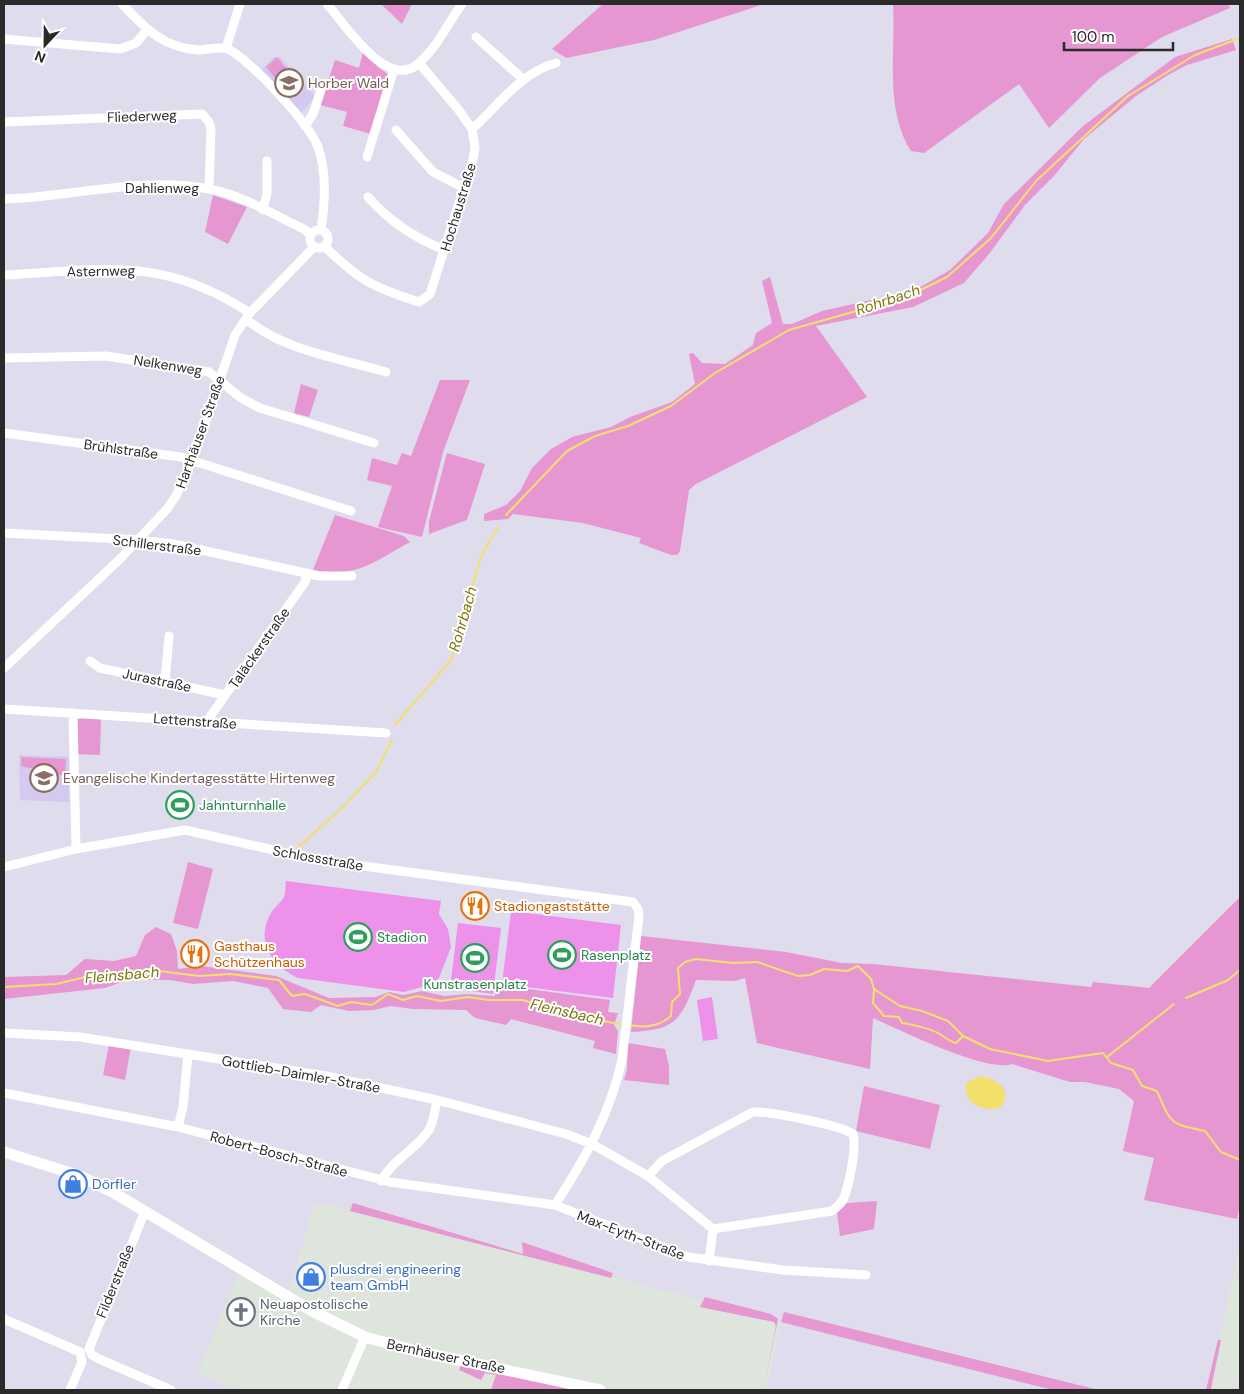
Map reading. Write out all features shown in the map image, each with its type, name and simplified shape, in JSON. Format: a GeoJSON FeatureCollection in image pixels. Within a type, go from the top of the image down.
{"type":"FeatureCollection","features":[{"type":"Feature","properties":{"kind":"street"},"geometry":{"type":"LineString","coordinates":[[122,4],[147,30],[164,42],[178,48],[226,48],[257,71],[305,126],[316,142],[322,164],[321,230],[327,237],[324,246],[314,247],[310,241],[311,235],[321,230]]}},
{"type":"Feature","properties":{"kind":"street"},"geometry":{"type":"LineString","coordinates":[[226,48],[240,4]]}},
{"type":"Feature","properties":{"kind":"street"},"geometry":{"type":"LineString","coordinates":[[327,4],[370,55],[379,63],[394,69],[414,68],[462,4]]}},
{"type":"Feature","properties":{"kind":"street"},"geometry":{"type":"LineString","coordinates":[[4,39],[120,48],[136,43],[147,30]]}},
{"type":"Feature","properties":{"kind":"street"},"geometry":{"type":"LineString","coordinates":[[476,37],[523,79]]}},
{"type":"Feature","properties":{"kind":"street"},"geometry":{"type":"LineString","coordinates":[[419,63],[458,109],[472,129],[523,79],[539,69],[556,63]]}},
{"type":"Feature","properties":{"kind":"street"},"geometry":{"type":"LineString","coordinates":[[367,157],[394,69]]}},
{"type":"Feature","properties":{"kind":"street"},"geometry":{"type":"LineString","coordinates":[[305,126],[313,114],[323,84]]}},
{"type":"Feature","properties":{"kind":"street","name":"Fliederweg"},"geometry":{"type":"LineString","coordinates":[[4,122],[202,114],[210,122],[209,189]]}},
{"type":"Feature","properties":{"kind":"street","name":"Hochaustraße"},"geometry":{"type":"LineString","coordinates":[[324,246],[362,280],[388,292],[419,302],[430,294],[475,148],[472,129]]}},
{"type":"Feature","properties":{"kind":"street"},"geometry":{"type":"LineString","coordinates":[[396,130],[434,172],[464,188]]}},
{"type":"Feature","properties":{"kind":"street"},"geometry":{"type":"LineString","coordinates":[[263,210],[267,193],[267,161]]}},
{"type":"Feature","properties":{"kind":"street","name":"Dahlienweg"},"geometry":{"type":"LineString","coordinates":[[4,199],[161,186],[209,189],[231,195],[304,229],[311,235]]}},
{"type":"Feature","properties":{"kind":"street"},"geometry":{"type":"LineString","coordinates":[[368,197],[398,227],[427,244],[445,250]]}},
{"type":"Feature","properties":{"kind":"street","name":"Harthäuser Straße"},"geometry":{"type":"LineString","coordinates":[[4,668],[139,540],[176,496],[192,461],[232,340],[248,316],[314,247]]}},
{"type":"Feature","properties":{"kind":"street","name":"Asternweg"},"geometry":{"type":"LineString","coordinates":[[4,275],[103,269],[144,270],[196,284],[248,316],[261,331],[279,340],[386,372]]}},
{"type":"Feature","properties":{"kind":"street","name":"Nelkenweg"},"geometry":{"type":"LineString","coordinates":[[4,358],[106,356],[209,372],[241,398],[260,408],[374,443]]}},
{"type":"Feature","properties":{"kind":"street","name":"Brühlstraße"},"geometry":{"type":"LineString","coordinates":[[4,433],[181,458],[351,511]]}},
{"type":"Feature","properties":{"kind":"street","name":"Schillerstraße"},"geometry":{"type":"LineString","coordinates":[[4,533],[139,540],[174,544],[308,574],[332,578],[352,576]]}},
{"type":"Feature","properties":{"kind":"street","name":"Taläckerstraße"},"geometry":{"type":"LineString","coordinates":[[207,721],[305,582],[308,574]]}},
{"type":"Feature","properties":{"kind":"street"},"geometry":{"type":"LineString","coordinates":[[166,682],[169,636]]}},
{"type":"Feature","properties":{"kind":"street","name":"Jurastraße"},"geometry":{"type":"LineString","coordinates":[[90,661],[100,668],[226,695]]}},
{"type":"Feature","properties":{"kind":"street","name":"Lettenstraße"},"geometry":{"type":"LineString","coordinates":[[4,709],[73,718],[207,721],[386,733]]}},
{"type":"Feature","properties":{"kind":"street"},"geometry":{"type":"LineString","coordinates":[[73,718],[76,849]]}},
{"type":"Feature","properties":{"kind":"street","name":"Schlossstraße"},"geometry":{"type":"LineString","coordinates":[[4,867],[76,849],[185,830],[318,860],[630,900],[635,904],[639,912],[639,923],[622,1060],[612,1100],[592,1144]]}},
{"type":"Feature","properties":{"kind":"street","name":"Gottlieb-Daimler-Straße"},"geometry":{"type":"LineString","coordinates":[[4,1033],[80,1037],[326,1076],[437,1100],[566,1134],[592,1144],[648,1176],[713,1229]]}},
{"type":"Feature","properties":{"kind":"street"},"geometry":{"type":"LineString","coordinates":[[178,1127],[183,1107],[188,1054]]}},
{"type":"Feature","properties":{"kind":"street","name":"Robert-Bosch-Straße"},"geometry":{"type":"LineString","coordinates":[[4,1093],[178,1127],[381,1180],[555,1206]]}},
{"type":"Feature","properties":{"kind":"street"},"geometry":{"type":"LineString","coordinates":[[381,1180],[388,1169],[428,1132],[432,1124],[437,1100]]}},
{"type":"Feature","properties":{"kind":"street"},"geometry":{"type":"LineString","coordinates":[[648,1176],[662,1161],[752,1112],[770,1113],[840,1128],[853,1134],[854,1148],[846,1190],[840,1205],[832,1211],[713,1229],[709,1261]]}},
{"type":"Feature","properties":{"kind":"street"},"geometry":{"type":"LineString","coordinates":[[555,1206],[592,1144]]}},
{"type":"Feature","properties":{"kind":"street","name":"Bernhäuser Straße"},"geometry":{"type":"LineString","coordinates":[[4,1152],[80,1176],[145,1211],[312,1311],[365,1337],[416,1351],[600,1390]]}},
{"type":"Feature","properties":{"kind":"street","name":"Max-Eyth-Straße"},"geometry":{"type":"LineString","coordinates":[[555,1206],[655,1246],[709,1261],[783,1270],[866,1275]]}},
{"type":"Feature","properties":{"kind":"street","name":"Filderstraße"},"geometry":{"type":"LineString","coordinates":[[70,1390],[145,1211]]}},
{"type":"Feature","properties":{"kind":"street"},"geometry":{"type":"LineString","coordinates":[[4,1318],[172,1390]]}},
{"type":"Feature","properties":{"kind":"street"},"geometry":{"type":"LineString","coordinates":[[342,1390],[365,1337]]}},
{"type":"Feature","properties":{"kind":"shaded area"},"geometry":{"type":"Polygon","coordinates":[[[381,4],[412,4],[402,24],[381,4]]]}},
{"type":"Feature","properties":{"kind":"shaded area"},"geometry":{"type":"Polygon","coordinates":[[[603,4],[764,4],[654,40],[566,58],[552,49],[603,4]]]}},
{"type":"Feature","properties":{"kind":"shaded area"},"geometry":{"type":"Polygon","coordinates":[[[893,4],[1228,4],[1230,8],[1162,37],[1100,78],[1049,128],[1019,84],[924,153],[911,151],[897,117],[893,79],[893,4]]]}},
{"type":"Feature","properties":{"kind":"shaded area"},"geometry":{"type":"Polygon","coordinates":[[[1232,39],[1236,50],[1187,65],[1168,75],[1136,96],[1084,139],[1054,176],[1025,205],[989,254],[964,283],[913,307],[816,326],[867,397],[696,484],[689,490],[680,551],[677,555],[671,555],[639,543],[641,538],[583,523],[513,514],[508,519],[484,521],[484,514],[506,505],[520,491],[532,468],[551,449],[572,437],[611,427],[630,417],[672,402],[695,384],[689,354],[693,353],[702,363],[725,364],[753,345],[756,333],[772,323],[762,281],[770,277],[783,324],[792,324],[822,311],[915,290],[950,270],[988,233],[1004,204],[1083,126],[1175,57],[1232,39]]]}},
{"type":"Feature","properties":{"kind":"shaded area"},"geometry":{"type":"Polygon","coordinates":[[[363,52],[389,75],[371,134],[343,126],[347,112],[320,105],[335,60],[359,68],[363,52]]]}},
{"type":"Feature","properties":{"kind":"shaded area","name":"Horber Wald"},"geometry":{"type":"Polygon","coordinates":[[[274,57],[280,57],[316,97],[301,113],[261,70],[274,57]]]}},
{"type":"Feature","properties":{"kind":"shaded area"},"geometry":{"type":"Polygon","coordinates":[[[277,57],[291,74],[280,84],[266,67],[277,57]]]}},
{"type":"Feature","properties":{"kind":"shaded area"},"geometry":{"type":"Polygon","coordinates":[[[213,195],[247,207],[228,244],[205,232],[213,195]]]}},
{"type":"Feature","properties":{"kind":"shaded area"},"geometry":{"type":"Polygon","coordinates":[[[440,380],[470,380],[443,452],[422,537],[378,527],[392,486],[367,480],[372,458],[397,465],[402,453],[411,456],[440,380]]]}},
{"type":"Feature","properties":{"kind":"shaded area"},"geometry":{"type":"Polygon","coordinates":[[[301,384],[318,390],[309,417],[294,413],[301,384]]]}},
{"type":"Feature","properties":{"kind":"shaded area"},"geometry":{"type":"Polygon","coordinates":[[[447,453],[485,464],[467,520],[429,534],[429,521],[447,453]]]}},
{"type":"Feature","properties":{"kind":"shaded area"},"geometry":{"type":"Polygon","coordinates":[[[335,515],[404,536],[410,542],[375,562],[354,570],[328,572],[313,570],[335,515]]]}},
{"type":"Feature","properties":{"kind":"shaded area"},"geometry":{"type":"Polygon","coordinates":[[[77,717],[101,718],[100,755],[76,754],[77,717]]]}},
{"type":"Feature","properties":{"kind":"shaded area","name":"Evangelische Kindertagesstätte Hirtenweg"},"geometry":{"type":"Polygon","coordinates":[[[19,755],[69,757],[69,802],[20,800],[19,755]]]}},
{"type":"Feature","properties":{"kind":"shaded area"},"geometry":{"type":"Polygon","coordinates":[[[21,757],[66,759],[65,776],[21,766],[21,757]]]}},
{"type":"Feature","properties":{"kind":"shaded area"},"geometry":{"type":"Polygon","coordinates":[[[188,862],[213,869],[198,929],[173,923],[188,862]]]}},
{"type":"Feature","properties":{"kind":"shaded area","name":"Stadion"},"geometry":{"type":"Polygon","coordinates":[[[286,881],[441,901],[439,914],[448,929],[451,947],[439,978],[429,985],[404,992],[298,978],[289,973],[269,953],[265,935],[270,915],[284,897],[286,881]]]}},
{"type":"Feature","properties":{"kind":"shaded area"},"geometry":{"type":"Polygon","coordinates":[[[1240,897],[1240,1204],[1237,1219],[1144,1200],[1154,1158],[1123,1151],[1134,1101],[1119,1089],[1085,1082],[1070,1082],[1012,1064],[1000,1065],[964,1057],[873,1018],[870,1069],[757,1043],[745,978],[735,981],[696,980],[686,1005],[675,1020],[658,1029],[631,1032],[641,936],[786,952],[842,963],[873,964],[1091,987],[1093,982],[1149,988],[1240,897]]]}},
{"type":"Feature","properties":{"kind":"shaded area","name":"Rasenplatz"},"geometry":{"type":"Polygon","coordinates":[[[511,911],[621,925],[613,998],[502,984],[511,911]]]}},
{"type":"Feature","properties":{"kind":"shaded area","name":"Kunstrasenplatz"},"geometry":{"type":"Polygon","coordinates":[[[458,923],[501,928],[493,994],[450,988],[458,923]]]}},
{"type":"Feature","properties":{"kind":"shaded area"},"geometry":{"type":"Polygon","coordinates":[[[156,927],[171,934],[177,951],[178,969],[201,966],[276,976],[329,998],[375,997],[389,992],[403,995],[422,991],[444,996],[467,994],[495,996],[495,987],[499,985],[610,1000],[608,1012],[618,1013],[614,1025],[618,1031],[616,1054],[593,1048],[595,1041],[511,1019],[506,1025],[475,1018],[466,1010],[413,1009],[391,1006],[374,1010],[349,1011],[321,1005],[311,1012],[283,1009],[268,988],[233,981],[193,984],[170,980],[130,979],[105,988],[4,999],[4,977],[66,975],[85,959],[114,961],[136,956],[145,935],[156,927]]]}},
{"type":"Feature","properties":{"kind":"shaded area"},"geometry":{"type":"Polygon","coordinates":[[[712,997],[718,1039],[703,1041],[697,1000],[712,997]]]}},
{"type":"Feature","properties":{"kind":"shaded area"},"geometry":{"type":"Polygon","coordinates":[[[628,1043],[665,1049],[669,1066],[669,1085],[624,1080],[627,1070],[628,1043]]]}},
{"type":"Feature","properties":{"kind":"shaded area"},"geometry":{"type":"Polygon","coordinates":[[[109,1045],[131,1047],[125,1080],[103,1075],[109,1045]]]}},
{"type":"Feature","properties":{"kind":"shaded area"},"geometry":{"type":"Polygon","coordinates":[[[980,1076],[997,1082],[1002,1086],[1005,1095],[1000,1108],[987,1109],[971,1101],[966,1090],[966,1083],[980,1076]]]}},
{"type":"Feature","properties":{"kind":"shaded area"},"geometry":{"type":"Polygon","coordinates":[[[864,1086],[940,1105],[930,1149],[856,1131],[864,1086]]]}},
{"type":"Feature","properties":{"kind":"shaded area"},"geometry":{"type":"Polygon","coordinates":[[[877,1201],[874,1229],[840,1236],[837,1213],[847,1203],[877,1201]]]}},
{"type":"Feature","properties":{"kind":"shaded area"},"geometry":{"type":"Polygon","coordinates":[[[315,1203],[391,1217],[781,1322],[766,1390],[237,1390],[198,1373],[241,1268],[287,1295],[315,1203]]]}},
{"type":"Feature","properties":{"kind":"shaded area"},"geometry":{"type":"Polygon","coordinates":[[[353,1203],[523,1254],[522,1242],[613,1273],[611,1278],[350,1211],[353,1203]]]}},
{"type":"Feature","properties":{"kind":"shaded area"},"geometry":{"type":"Polygon","coordinates":[[[1240,1241],[1240,1390],[1210,1390],[1240,1241]]]}},
{"type":"Feature","properties":{"kind":"shaded area"},"geometry":{"type":"Polygon","coordinates":[[[705,1297],[771,1314],[778,1319],[763,1390],[776,1326],[774,1322],[700,1307],[705,1297]]]}},
{"type":"Feature","properties":{"kind":"shaded area"},"geometry":{"type":"Polygon","coordinates":[[[784,1312],[1099,1390],[1053,1390],[781,1322],[784,1312]]]}},
{"type":"Feature","properties":{"kind":"shaded area"},"geometry":{"type":"Polygon","coordinates":[[[1218,1340],[1221,1340],[1211,1389],[1206,1390],[1218,1340]]]}},
{"type":"Feature","properties":{"kind":"shaded area"},"geometry":{"type":"Polygon","coordinates":[[[461,1364],[577,1390],[491,1390],[496,1375],[485,1373],[481,1380],[459,1370],[461,1364]]]}},
{"type":"Feature","properties":{"kind":"waterway","name":"Rohrbach"},"geometry":{"type":"LineString","coordinates":[[506,515],[567,451],[595,436],[628,426],[671,406],[715,373],[789,330],[906,297],[947,277],[991,238],[1036,181],[1128,96],[1195,55],[1240,38]]}},
{"type":"Feature","properties":{"kind":"waterway","name":"Rohrbach"},"geometry":{"type":"LineString","coordinates":[[395,725],[451,660],[481,556],[498,527]]}},
{"type":"Feature","properties":{"kind":"waterway","name":"Rohrbach"},"geometry":{"type":"LineString","coordinates":[[297,848],[343,807],[376,772],[392,739]]}},
{"type":"Feature","properties":{"kind":"waterway","name":"Fleinsbach"},"geometry":{"type":"LineString","coordinates":[[629,1025],[651,1026],[671,1016],[672,1002],[680,994],[678,968],[685,962],[696,959],[733,963],[757,962],[798,976],[810,975],[824,969],[847,971],[858,966],[871,979],[874,989],[900,1006],[922,1011],[948,1021],[963,1036],[990,1049],[1048,1061],[1103,1053],[1111,1063],[1133,1070],[1142,1086],[1157,1091],[1165,1110],[1173,1121],[1205,1131],[1221,1152],[1240,1160]]}},
{"type":"Feature","properties":{"kind":"waterway"},"geometry":{"type":"LineString","coordinates":[[1186,998],[1228,980],[1240,970]]}},
{"type":"Feature","properties":{"kind":"waterway","name":"Fleinsbach"},"geometry":{"type":"LineString","coordinates":[[4,987],[56,984],[94,975],[121,977],[129,972],[159,971],[199,976],[231,974],[279,980],[292,996],[305,994],[338,1006],[351,1002],[372,1005],[388,994],[403,1000],[417,996],[441,1001],[468,997],[488,1000],[523,1000],[566,1014],[624,1025]]}},
{"type":"Feature","properties":{"kind":"waterway","name":"Fleinsbach"},"geometry":{"type":"LineString","coordinates":[[874,990],[873,1003],[884,1016],[899,1017],[902,1023],[931,1030],[956,1043],[963,1036]]}},
{"type":"Feature","properties":{"kind":"waterway"},"geometry":{"type":"LineString","coordinates":[[1107,1057],[1174,1004]]}},
{"type":"Feature","properties":{"kind":"place","name":"Horber Wald"},"geometry":{"type":"Point","coordinates":[289,83]}},
{"type":"Feature","properties":{"kind":"place","name":"Evangelische Kindertagesstätte Hirtenweg"},"geometry":{"type":"Point","coordinates":[44,778]}},
{"type":"Feature","properties":{"kind":"place","name":"Jahnturnhalle"},"geometry":{"type":"Point","coordinates":[180,805]}},
{"type":"Feature","properties":{"kind":"place","name":"Stadiongaststätte"},"geometry":{"type":"Point","coordinates":[475,906]}},
{"type":"Feature","properties":{"kind":"place","name":"Stadion"},"geometry":{"type":"Point","coordinates":[358,937]}},
{"type":"Feature","properties":{"kind":"place","name":"Gasthaus Schützenhaus"},"geometry":{"type":"Point","coordinates":[195,954]}},
{"type":"Feature","properties":{"kind":"place","name":"Rasenplatz"},"geometry":{"type":"Point","coordinates":[562,955]}},
{"type":"Feature","properties":{"kind":"place","name":"Kunstrasenplatz"},"geometry":{"type":"Point","coordinates":[475,958]}},
{"type":"Feature","properties":{"kind":"place","name":"Dörfler"},"geometry":{"type":"Point","coordinates":[73,1184]}},
{"type":"Feature","properties":{"kind":"place","name":"plusdrei engineering team GmbH"},"geometry":{"type":"Point","coordinates":[311,1277]}},
{"type":"Feature","properties":{"kind":"place","name":"Neuapostolische Kirche"},"geometry":{"type":"Point","coordinates":[241,1312]}}]}
